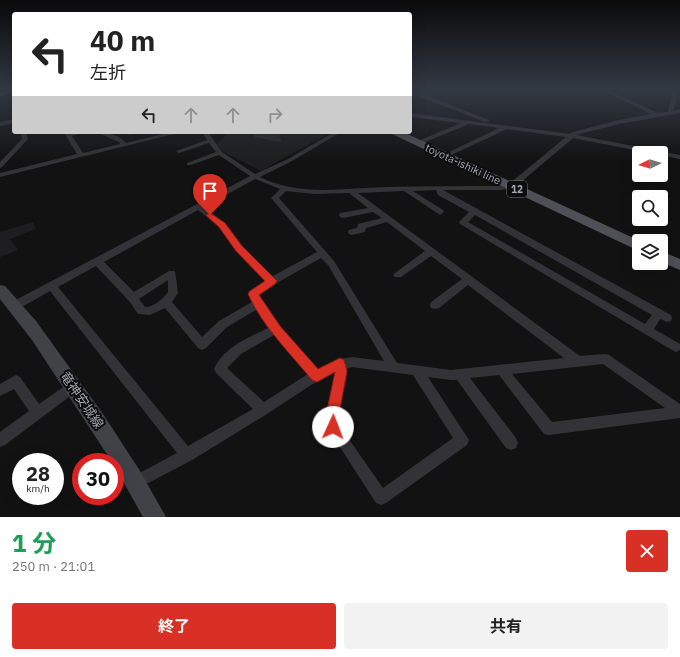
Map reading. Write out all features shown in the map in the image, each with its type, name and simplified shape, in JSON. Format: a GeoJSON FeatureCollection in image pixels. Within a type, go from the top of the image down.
{"type":"FeatureCollection","features":[{"type":"Feature","properties":{"kind":"main road","name":"toyota-ishiki line"},"geometry":{"type":"LineString","coordinates":[[399,134],[632,243]]}},
{"type":"Feature","properties":{"kind":"main road"},"geometry":{"type":"LineString","coordinates":[[668,259],[680,265]]}},
{"type":"Feature","properties":{"kind":"street"},"geometry":{"type":"LineString","coordinates":[[463,112],[498,126]]}},
{"type":"Feature","properties":{"kind":"street"},"geometry":{"type":"LineString","coordinates":[[651,112],[657,115]]}},
{"type":"Feature","properties":{"kind":"street"},"geometry":{"type":"LineString","coordinates":[[206,134],[219,153],[254,177],[285,188],[305,191],[351,191],[438,188],[501,188],[511,186],[575,133],[614,123],[674,112]]}},
{"type":"Feature","properties":{"kind":"street"},"geometry":{"type":"LineString","coordinates":[[412,115],[573,136],[632,147]]}},
{"type":"Feature","properties":{"kind":"street"},"geometry":{"type":"LineString","coordinates":[[412,120],[422,117]]}},
{"type":"Feature","properties":{"kind":"street"},"geometry":{"type":"LineString","coordinates":[[0,124],[12,121]]}},
{"type":"Feature","properties":{"kind":"street"},"geometry":{"type":"LineString","coordinates":[[418,143],[469,122]]}},
{"type":"Feature","properties":{"kind":"street"},"geometry":{"type":"LineString","coordinates":[[445,156],[507,127]]}},
{"type":"Feature","properties":{"kind":"street"},"geometry":{"type":"LineString","coordinates":[[0,166],[25,139],[24,134]]}},
{"type":"Feature","properties":{"kind":"street"},"geometry":{"type":"LineString","coordinates":[[70,134],[80,155]]}},
{"type":"Feature","properties":{"kind":"street"},"geometry":{"type":"LineString","coordinates":[[104,134],[122,141],[124,145]]}},
{"type":"Feature","properties":{"kind":"street"},"geometry":{"type":"LineString","coordinates":[[0,175],[165,134]]}},
{"type":"Feature","properties":{"kind":"street"},"geometry":{"type":"LineString","coordinates":[[16,305],[254,177],[290,160],[335,134]]}},
{"type":"Feature","properties":{"kind":"street"},"geometry":{"type":"LineString","coordinates":[[179,151],[210,141]]}},
{"type":"Feature","properties":{"kind":"street"},"geometry":{"type":"LineString","coordinates":[[189,164],[219,153]]}},
{"type":"Feature","properties":{"kind":"street"},"geometry":{"type":"LineString","coordinates":[[668,154],[680,157]]}},
{"type":"Feature","properties":{"kind":"street"},"geometry":{"type":"LineString","coordinates":[[285,188],[275,198],[331,263],[393,366]]}},
{"type":"Feature","properties":{"kind":"street"},"geometry":{"type":"LineString","coordinates":[[438,188],[441,193],[663,316],[647,330]]}},
{"type":"Feature","properties":{"kind":"street"},"geometry":{"type":"LineString","coordinates":[[406,189],[440,212]]}},
{"type":"Feature","properties":{"kind":"street"},"geometry":{"type":"LineString","coordinates":[[351,191],[577,360]]}},
{"type":"Feature","properties":{"kind":"street"},"geometry":{"type":"LineString","coordinates":[[199,207],[222,225],[239,249],[272,281]]}},
{"type":"Feature","properties":{"kind":"street"},"geometry":{"type":"LineString","coordinates":[[343,215],[375,209]]}},
{"type":"Feature","properties":{"kind":"street"},"geometry":{"type":"LineString","coordinates":[[474,211],[463,222],[676,347]]}},
{"type":"Feature","properties":{"kind":"street"},"geometry":{"type":"LineString","coordinates":[[352,232],[362,230],[361,226],[388,219]]}},
{"type":"Feature","properties":{"kind":"street"},"geometry":{"type":"LineString","coordinates":[[398,276],[431,251]]}},
{"type":"Feature","properties":{"kind":"street"},"geometry":{"type":"LineString","coordinates":[[317,376],[276,329],[258,304],[253,294],[272,281],[323,253]]}},
{"type":"Feature","properties":{"kind":"street"},"geometry":{"type":"LineString","coordinates":[[98,262],[134,298],[142,311],[150,310],[166,302],[173,293],[172,273],[134,298]]}},
{"type":"Feature","properties":{"kind":"street"},"geometry":{"type":"LineString","coordinates":[[435,306],[468,279]]}},
{"type":"Feature","properties":{"kind":"street"},"geometry":{"type":"LineString","coordinates":[[52,287],[187,455]]}},
{"type":"Feature","properties":{"kind":"street","name":"竜神安城線"},"geometry":{"type":"LineString","coordinates":[[0,290],[16,305],[74,386],[137,482],[155,517]]}},
{"type":"Feature","properties":{"kind":"street"},"geometry":{"type":"LineString","coordinates":[[166,302],[202,345],[224,324],[258,304]]}},
{"type":"Feature","properties":{"kind":"street"},"geometry":{"type":"LineString","coordinates":[[263,410],[220,369],[223,363],[240,348],[276,329]]}},
{"type":"Feature","properties":{"kind":"street"},"geometry":{"type":"LineString","coordinates":[[137,482],[187,455],[317,376],[340,364],[352,362],[393,366],[451,375],[577,360],[605,359],[680,412]]}},
{"type":"Feature","properties":{"kind":"street"},"geometry":{"type":"LineString","coordinates":[[340,364],[341,371],[332,415],[333,427],[381,498],[462,440],[416,370]]}},
{"type":"Feature","properties":{"kind":"street"},"geometry":{"type":"LineString","coordinates":[[501,369],[549,429],[680,412]]}},
{"type":"Feature","properties":{"kind":"street"},"geometry":{"type":"LineString","coordinates":[[460,374],[511,443]]}},
{"type":"Feature","properties":{"kind":"street"},"geometry":{"type":"LineString","coordinates":[[0,390],[16,381],[37,413]]}},
{"type":"Feature","properties":{"kind":"street"},"geometry":{"type":"LineString","coordinates":[[0,440],[74,386]]}},
{"type":"Feature","properties":{"kind":"shaded area"},"geometry":{"type":"Polygon","coordinates":[[[227,134],[326,134],[261,171],[222,151],[217,144],[227,134]]]}},
{"type":"Feature","properties":{"kind":"shaded area"},"geometry":{"type":"Polygon","coordinates":[[[33,222],[36,229],[10,239],[18,250],[0,257],[0,232],[33,222]]]}},
{"type":"Feature","properties":{"kind":"route"},"geometry":{"type":"LineString","coordinates":[[210,215],[222,225],[239,249],[272,281],[253,294],[258,304],[276,329],[317,376],[340,364],[341,371],[332,415],[333,427]]}}]}
